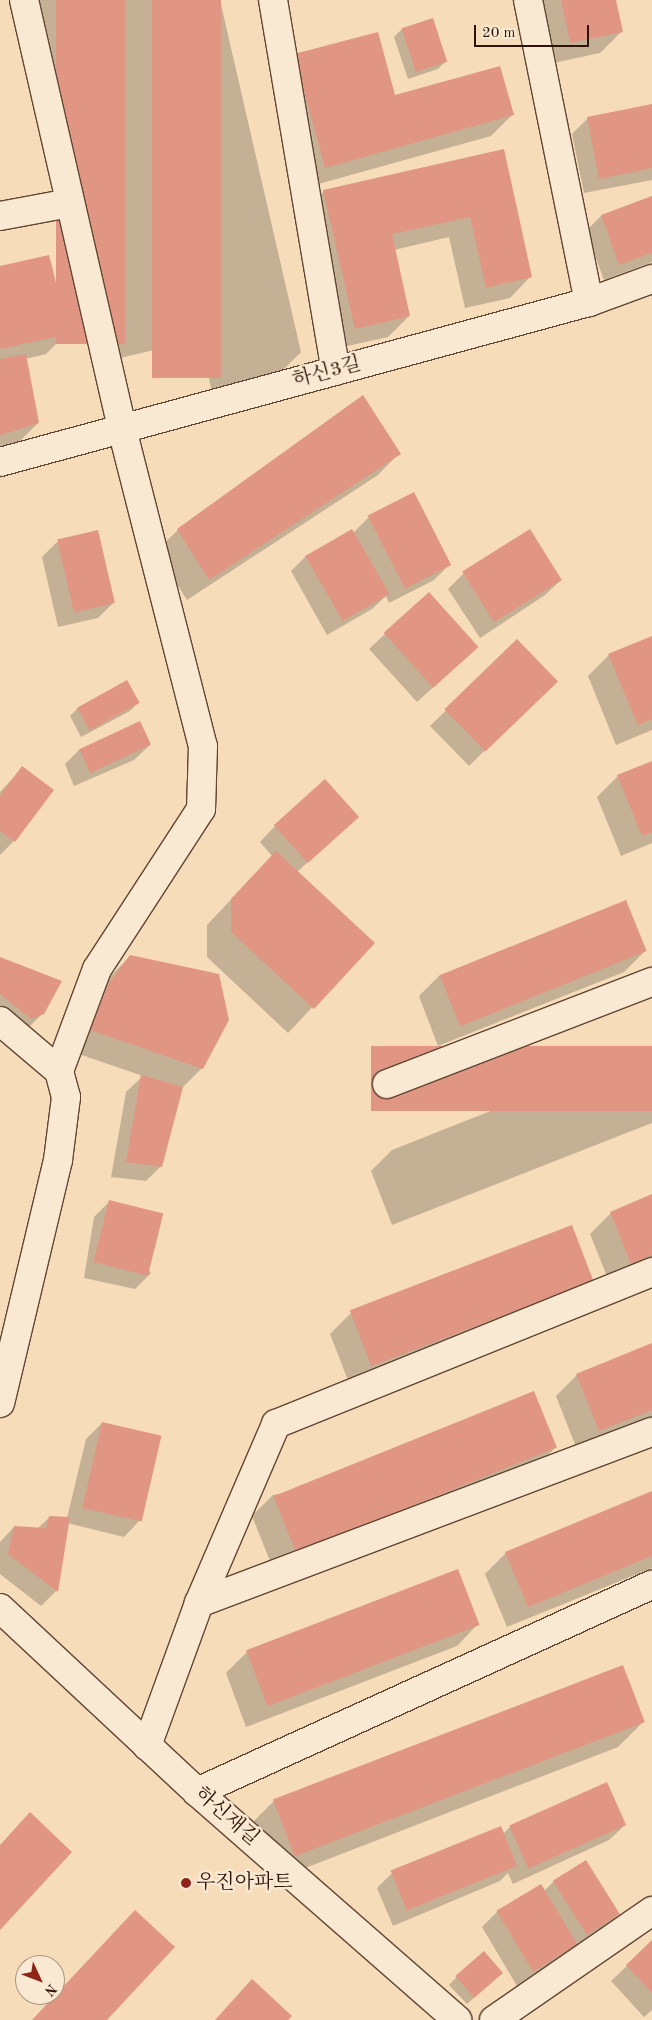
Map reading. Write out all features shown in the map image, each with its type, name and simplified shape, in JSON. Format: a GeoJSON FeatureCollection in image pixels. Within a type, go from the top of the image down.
{"type":"FeatureCollection","features":[{"type":"Feature","properties":{"kind":"street"},"geometry":{"type":"LineString","coordinates":[[24,0],[122,429],[203,746],[201,809],[97,969],[59,1071]]}},
{"type":"Feature","properties":{"kind":"street"},"geometry":{"type":"LineString","coordinates":[[273,0],[336,371]]}},
{"type":"Feature","properties":{"kind":"street"},"geometry":{"type":"LineString","coordinates":[[528,0],[589,302]]}},
{"type":"Feature","properties":{"kind":"street"},"geometry":{"type":"LineString","coordinates":[[0,216],[70,203]]}},
{"type":"Feature","properties":{"kind":"street","name":"하신3길"},"geometry":{"type":"LineString","coordinates":[[0,462],[589,302],[652,279]]}},
{"type":"Feature","properties":{"kind":"street"},"geometry":{"type":"LineString","coordinates":[[387,1084],[652,982]]}},
{"type":"Feature","properties":{"kind":"street"},"geometry":{"type":"LineString","coordinates":[[0,1021],[59,1071],[66,1097],[58,1160],[0,1403]]}},
{"type":"Feature","properties":{"kind":"street"},"geometry":{"type":"LineString","coordinates":[[147,1746],[200,1602],[276,1424],[652,1272]]}},
{"type":"Feature","properties":{"kind":"street"},"geometry":{"type":"LineString","coordinates":[[200,1602],[652,1432]]}},
{"type":"Feature","properties":{"kind":"street"},"geometry":{"type":"LineString","coordinates":[[197,1792],[652,1585]]}},
{"type":"Feature","properties":{"kind":"street","name":"하신재길"},"geometry":{"type":"LineString","coordinates":[[0,1608],[197,1792],[457,2020]]}},
{"type":"Feature","properties":{"kind":"street"},"geometry":{"type":"LineString","coordinates":[[494,2020],[652,1911]]}},
{"type":"Feature","properties":{"kind":"building"},"geometry":{"type":"Polygon","coordinates":[[[56,0],[125,0],[125,344],[56,344],[56,0]]]}},
{"type":"Feature","properties":{"kind":"building"},"geometry":{"type":"Polygon","coordinates":[[[152,0],[221,0],[221,378],[152,378],[152,0]]]}},
{"type":"Feature","properties":{"kind":"building"},"geometry":{"type":"Polygon","coordinates":[[[561,0],[616,0],[623,32],[570,43],[561,0]]]}},
{"type":"Feature","properties":{"kind":"building"},"geometry":{"type":"Polygon","coordinates":[[[433,18],[447,62],[416,72],[402,28],[433,18]]]}},
{"type":"Feature","properties":{"kind":"building"},"geometry":{"type":"Polygon","coordinates":[[[378,32],[395,95],[500,66],[514,115],[325,168],[294,54],[378,32]]]}},
{"type":"Feature","properties":{"kind":"building"},"geometry":{"type":"Polygon","coordinates":[[[652,104],[652,168],[599,179],[587,117],[652,104]]]}},
{"type":"Feature","properties":{"kind":"building"},"geometry":{"type":"Polygon","coordinates":[[[504,149],[532,277],[486,288],[470,217],[392,234],[410,316],[355,329],[323,190],[504,149]]]}},
{"type":"Feature","properties":{"kind":"building"},"geometry":{"type":"Polygon","coordinates":[[[652,196],[652,253],[619,265],[601,215],[652,196]]]}},
{"type":"Feature","properties":{"kind":"building"},"geometry":{"type":"Polygon","coordinates":[[[49,255],[69,334],[0,349],[0,266],[49,255]]]}},
{"type":"Feature","properties":{"kind":"building"},"geometry":{"type":"Polygon","coordinates":[[[26,354],[39,423],[0,435],[0,359],[26,354]]]}},
{"type":"Feature","properties":{"kind":"building"},"geometry":{"type":"Polygon","coordinates":[[[363,395],[401,454],[209,580],[177,529],[363,395]]]}},
{"type":"Feature","properties":{"kind":"building"},"geometry":{"type":"Polygon","coordinates":[[[414,492],[451,565],[405,589],[368,516],[414,492]]]}},
{"type":"Feature","properties":{"kind":"building"},"geometry":{"type":"Polygon","coordinates":[[[352,529],[390,594],[343,621],[305,556],[352,529]]]}},
{"type":"Feature","properties":{"kind":"building"},"geometry":{"type":"Polygon","coordinates":[[[530,529],[562,580],[494,622],[462,571],[530,529]]]}},
{"type":"Feature","properties":{"kind":"building"},"geometry":{"type":"Polygon","coordinates":[[[98,530],[115,603],[74,613],[57,539],[98,530]]]}},
{"type":"Feature","properties":{"kind":"building"},"geometry":{"type":"Polygon","coordinates":[[[429,592],[479,647],[433,688],[384,633],[429,592]]]}},
{"type":"Feature","properties":{"kind":"building"},"geometry":{"type":"Polygon","coordinates":[[[652,636],[652,719],[638,725],[608,654],[652,636]]]}},
{"type":"Feature","properties":{"kind":"building"},"geometry":{"type":"Polygon","coordinates":[[[517,639],[558,681],[485,752],[444,709],[517,639]]]}},
{"type":"Feature","properties":{"kind":"building"},"geometry":{"type":"Polygon","coordinates":[[[127,680],[140,703],[90,730],[77,708],[127,680]]]}},
{"type":"Feature","properties":{"kind":"building"},"geometry":{"type":"Polygon","coordinates":[[[140,721],[151,745],[90,773],[79,749],[140,721]]]}},
{"type":"Feature","properties":{"kind":"building"},"geometry":{"type":"Polygon","coordinates":[[[652,761],[652,832],[642,836],[617,775],[652,761]]]}},
{"type":"Feature","properties":{"kind":"building"},"geometry":{"type":"Polygon","coordinates":[[[22,766],[54,790],[15,842],[0,831],[0,796],[22,766]]]}},
{"type":"Feature","properties":{"kind":"building"},"geometry":{"type":"Polygon","coordinates":[[[325,779],[359,817],[308,863],[274,825],[325,779]]]}},
{"type":"Feature","properties":{"kind":"building"},"geometry":{"type":"Polygon","coordinates":[[[276,851],[375,943],[314,1009],[231,932],[231,899],[276,851]]]}},
{"type":"Feature","properties":{"kind":"building"},"geometry":{"type":"Polygon","coordinates":[[[626,900],[647,951],[460,1026],[440,975],[626,900]]]}},
{"type":"Feature","properties":{"kind":"building"},"geometry":{"type":"Polygon","coordinates":[[[130,955],[219,974],[229,1020],[203,1069],[90,1030],[109,983],[130,955]]]}},
{"type":"Feature","properties":{"kind":"building"},"geometry":{"type":"Polygon","coordinates":[[[0,957],[62,981],[44,1014],[31,1019],[0,994],[0,957]]]}},
{"type":"Feature","properties":{"kind":"building"},"geometry":{"type":"Polygon","coordinates":[[[371,1046],[652,1046],[652,1111],[371,1111],[371,1046]]]}},
{"type":"Feature","properties":{"kind":"building"},"geometry":{"type":"Polygon","coordinates":[[[141,1075],[183,1087],[162,1167],[126,1162],[141,1075]]]}},
{"type":"Feature","properties":{"kind":"building"},"geometry":{"type":"Polygon","coordinates":[[[652,1194],[652,1255],[631,1264],[610,1212],[652,1194]]]}},
{"type":"Feature","properties":{"kind":"building"},"geometry":{"type":"Polygon","coordinates":[[[109,1200],[163,1214],[148,1276],[94,1262],[109,1200]]]}},
{"type":"Feature","properties":{"kind":"building"},"geometry":{"type":"Polygon","coordinates":[[[572,1225],[594,1281],[371,1366],[350,1310],[572,1225]]]}},
{"type":"Feature","properties":{"kind":"building"},"geometry":{"type":"Polygon","coordinates":[[[652,1343],[652,1410],[599,1431],[576,1374],[652,1343]]]}},
{"type":"Feature","properties":{"kind":"building"},"geometry":{"type":"Polygon","coordinates":[[[534,1391],[557,1448],[296,1553],[273,1496],[534,1391]]]}},
{"type":"Feature","properties":{"kind":"building"},"geometry":{"type":"Polygon","coordinates":[[[102,1422],[161,1436],[142,1521],[82,1508],[102,1422]]]}},
{"type":"Feature","properties":{"kind":"building"},"geometry":{"type":"Polygon","coordinates":[[[652,1491],[652,1556],[528,1607],[505,1552],[652,1491]]]}},
{"type":"Feature","properties":{"kind":"building"},"geometry":{"type":"Polygon","coordinates":[[[49,1516],[70,1517],[58,1592],[8,1554],[14,1526],[46,1528],[49,1516]]]}},
{"type":"Feature","properties":{"kind":"building"},"geometry":{"type":"Polygon","coordinates":[[[458,1569],[480,1625],[268,1706],[246,1650],[458,1569]]]}},
{"type":"Feature","properties":{"kind":"building"},"geometry":{"type":"Polygon","coordinates":[[[623,1665],[645,1722],[295,1856],[273,1799],[623,1665]]]}},
{"type":"Feature","properties":{"kind":"building"},"geometry":{"type":"Polygon","coordinates":[[[607,1782],[626,1825],[528,1868],[509,1826],[607,1782]]]}},
{"type":"Feature","properties":{"kind":"building"},"geometry":{"type":"Polygon","coordinates":[[[30,1812],[72,1852],[0,1930],[0,1845],[30,1812]]]}},
{"type":"Feature","properties":{"kind":"building"},"geometry":{"type":"Polygon","coordinates":[[[501,1826],[517,1866],[407,1910],[391,1871],[501,1826]]]}},
{"type":"Feature","properties":{"kind":"building"},"geometry":{"type":"Polygon","coordinates":[[[586,1860],[620,1914],[587,1935],[553,1881],[586,1860]]]}},
{"type":"Feature","properties":{"kind":"building"},"geometry":{"type":"Polygon","coordinates":[[[541,1884],[578,1945],[533,1972],[496,1911],[541,1884]]]}},
{"type":"Feature","properties":{"kind":"building"},"geometry":{"type":"Polygon","coordinates":[[[135,1910],[175,1947],[107,2020],[32,2020],[46,2005],[65,2005],[65,1985],[135,1910]]]}},
{"type":"Feature","properties":{"kind":"building"},"geometry":{"type":"Polygon","coordinates":[[[652,1940],[652,1993],[626,1965],[652,1940]]]}},
{"type":"Feature","properties":{"kind":"building"},"geometry":{"type":"Polygon","coordinates":[[[484,1951],[503,1973],[474,1998],[455,1976],[484,1951]]]}},
{"type":"Feature","properties":{"kind":"building"},"geometry":{"type":"Polygon","coordinates":[[[252,1979],[292,2016],[288,2020],[215,2020],[252,1979]]]}},
{"type":"Feature","properties":{"kind":"place","name":"우진아파트"},"geometry":{"type":"Point","coordinates":[186,1883]}}]}
